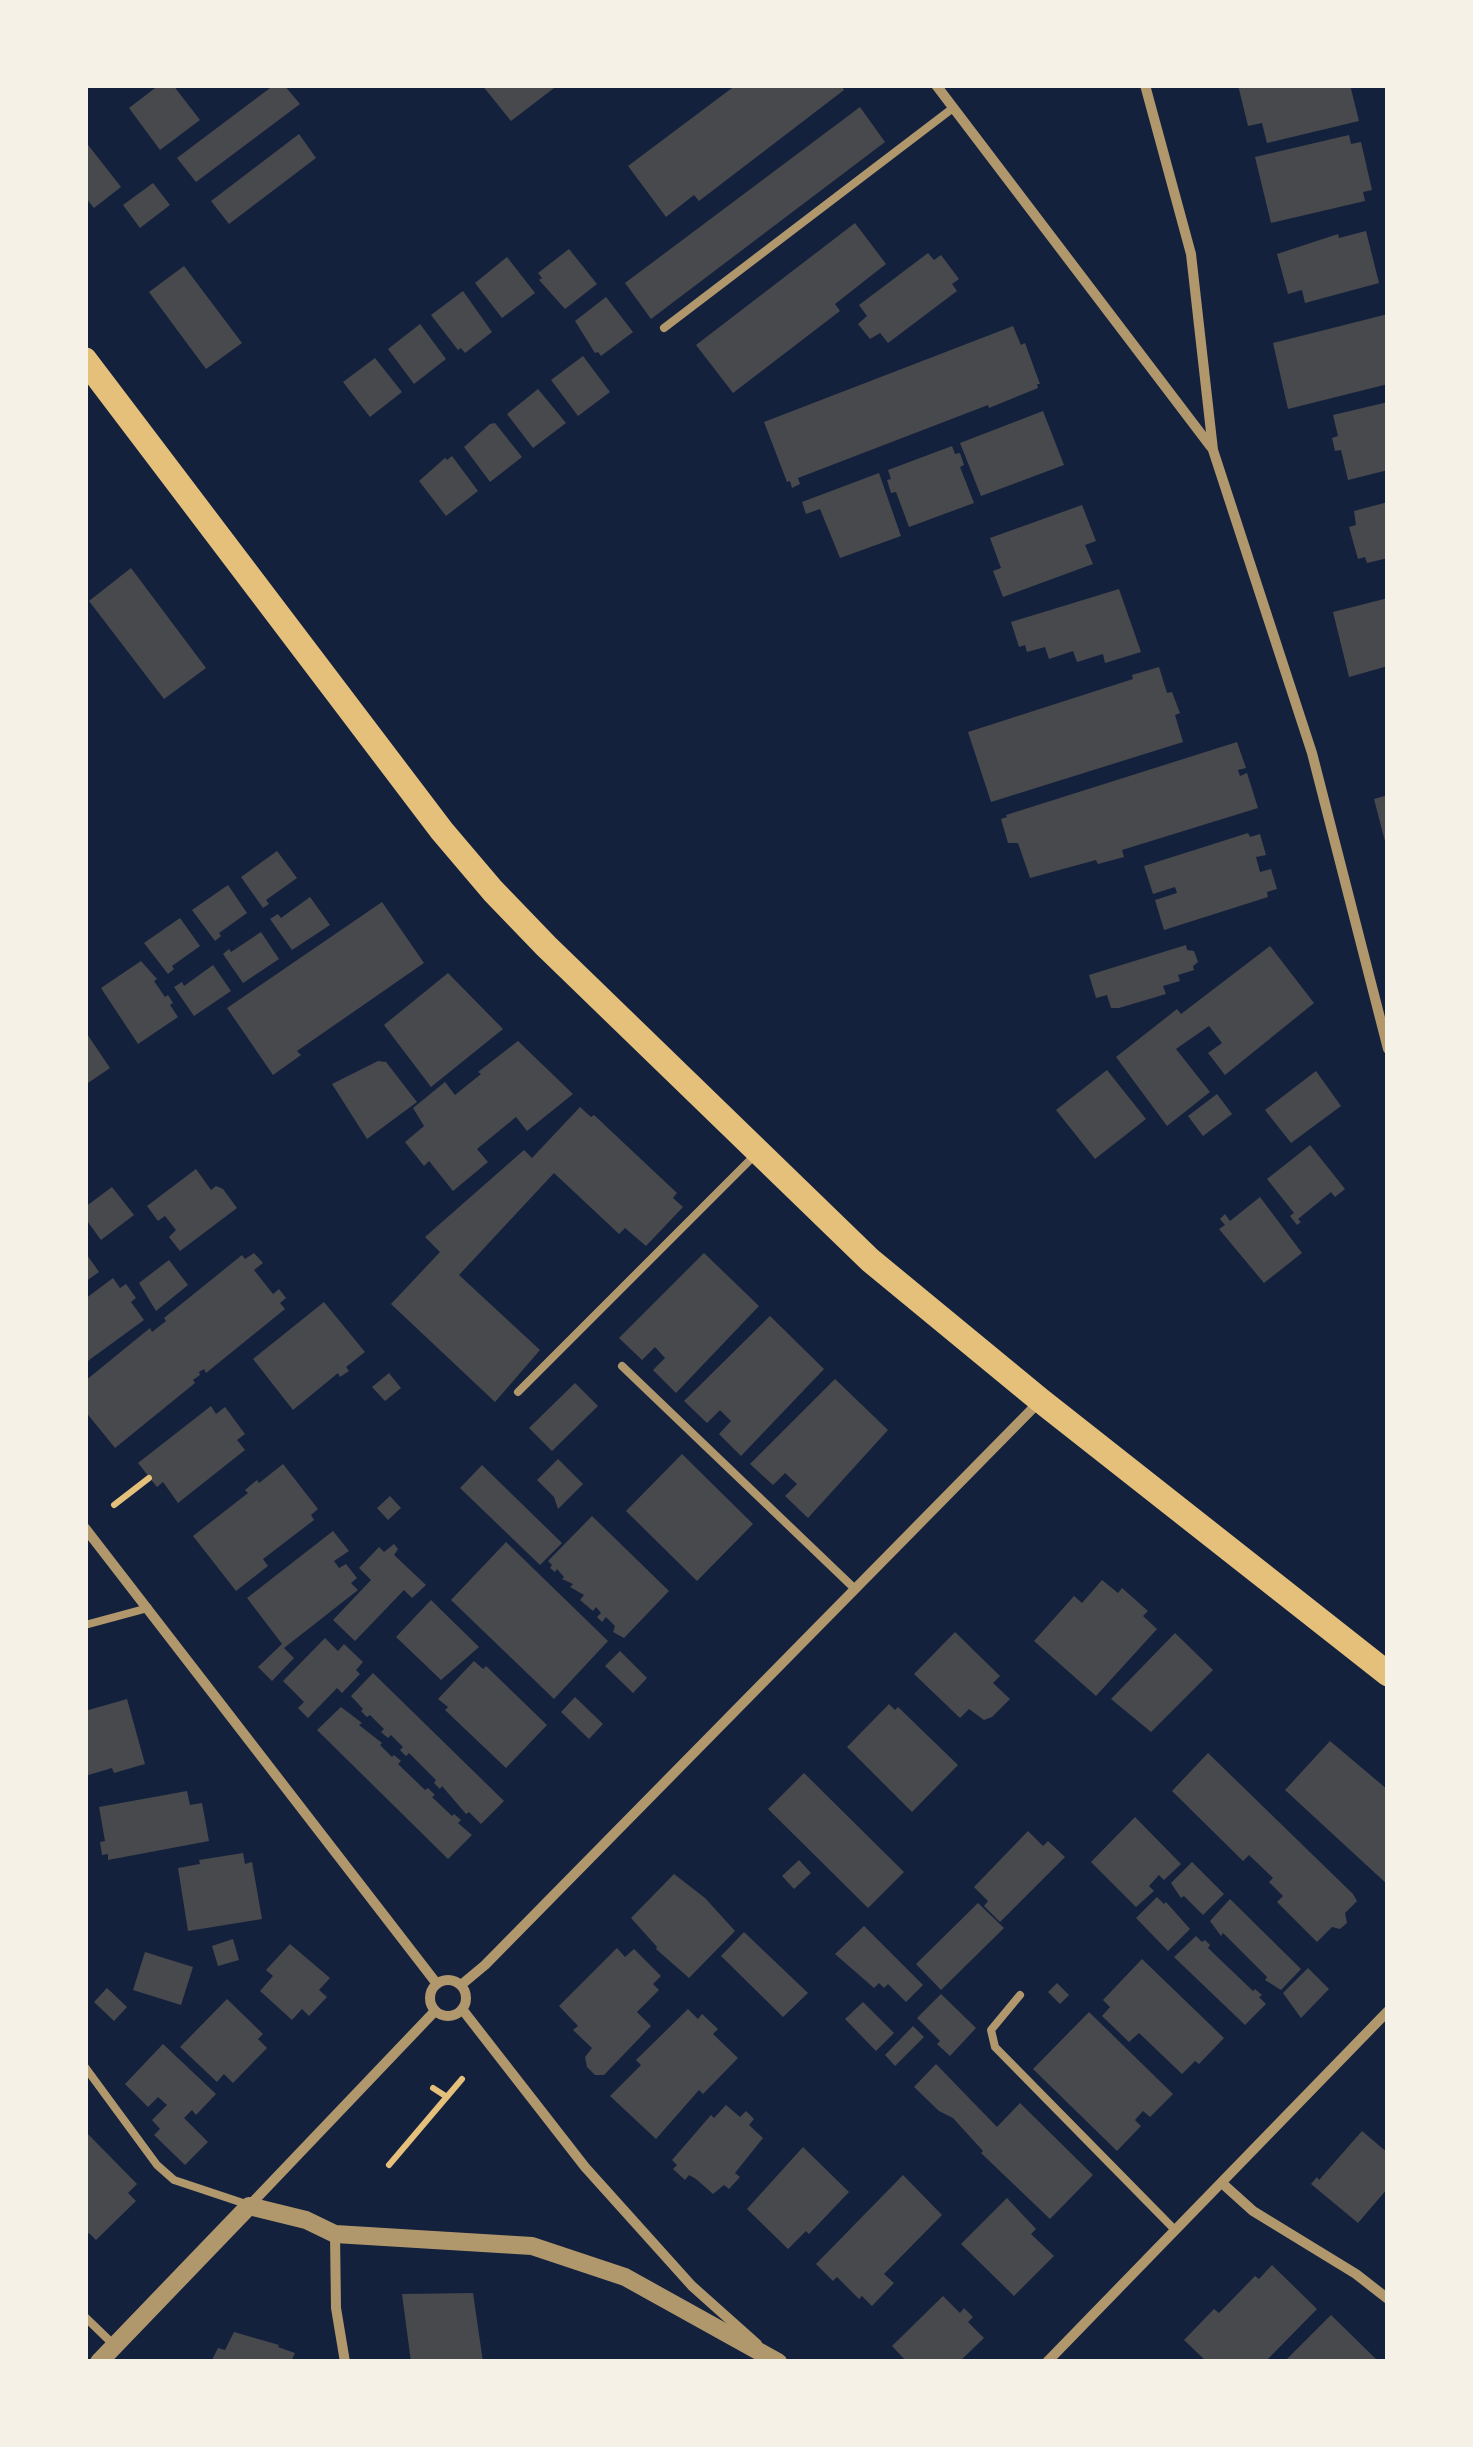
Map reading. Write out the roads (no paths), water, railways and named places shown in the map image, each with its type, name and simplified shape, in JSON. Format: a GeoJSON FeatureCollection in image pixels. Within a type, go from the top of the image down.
{"type":"FeatureCollection","features":[{"type":"Feature","properties":{"kind":"main road"},"geometry":{"type":"LineString","coordinates":[[85,360],[390,763],[493,891],[870,1260],[1040,1400],[1388,1674]]}},
{"type":"Feature","properties":{"kind":"street"},"geometry":{"type":"LineString","coordinates":[[936,85],[1213,450]]}},
{"type":"Feature","properties":{"kind":"street"},"geometry":{"type":"LineString","coordinates":[[1145,85],[1191,254],[1213,450],[1312,754],[1388,1049]]}},
{"type":"Feature","properties":{"kind":"street"},"geometry":{"type":"LineString","coordinates":[[460,1985],[485,1965],[1040,1400]]}},
{"type":"Feature","properties":{"kind":"street"},"geometry":{"type":"LineString","coordinates":[[85,1528],[437,1984]]}},
{"type":"Feature","properties":{"kind":"street"},"geometry":{"type":"LineString","coordinates":[[448,1980],[460,1985],[466,1998],[462,2008],[446,2016],[435,2010],[430,2000],[437,1984],[448,1980]]}},
{"type":"Feature","properties":{"kind":"street"},"geometry":{"type":"LineString","coordinates":[[462,2008],[585,2167],[692,2286],[777,2361]]}},
{"type":"Feature","properties":{"kind":"street"},"geometry":{"type":"LineString","coordinates":[[99,2362],[435,2010]]}},
{"type":"Feature","properties":{"kind":"street"},"geometry":{"type":"LineString","coordinates":[[1047,2362],[1388,2011]]}},
{"type":"Feature","properties":{"kind":"street"},"geometry":{"type":"LineString","coordinates":[[1223,2184],[1253,2212],[1356,2274],[1388,2300]]}},
{"type":"Feature","properties":{"kind":"street"},"geometry":{"type":"LineString","coordinates":[[250,2206],[306,2220],[334,2234],[532,2246],[626,2277],[777,2361]]}},
{"type":"Feature","properties":{"kind":"street"},"geometry":{"type":"LineString","coordinates":[[334,2234],[336,2308],[345,2362]]}},
{"type":"Feature","properties":{"kind":"lane"},"geometry":{"type":"LineString","coordinates":[[664,328],[953,108]]}},
{"type":"Feature","properties":{"kind":"lane"},"geometry":{"type":"LineString","coordinates":[[518,1392],[758,1152]]}},
{"type":"Feature","properties":{"kind":"lane"},"geometry":{"type":"LineString","coordinates":[[622,1366],[855,1589]]}},
{"type":"Feature","properties":{"kind":"lane"},"geometry":{"type":"LineString","coordinates":[[85,1624],[148,1608]]}},
{"type":"Feature","properties":{"kind":"lane"},"geometry":{"type":"LineString","coordinates":[[1020,1995],[990,2030],[995,2047],[1175,2230]]}},
{"type":"Feature","properties":{"kind":"lane"},"geometry":{"type":"LineString","coordinates":[[85,2067],[157,2165],[174,2180],[250,2206]]}},
{"type":"Feature","properties":{"kind":"lane"},"geometry":{"type":"LineString","coordinates":[[85,2317],[114,2346]]}}]}
